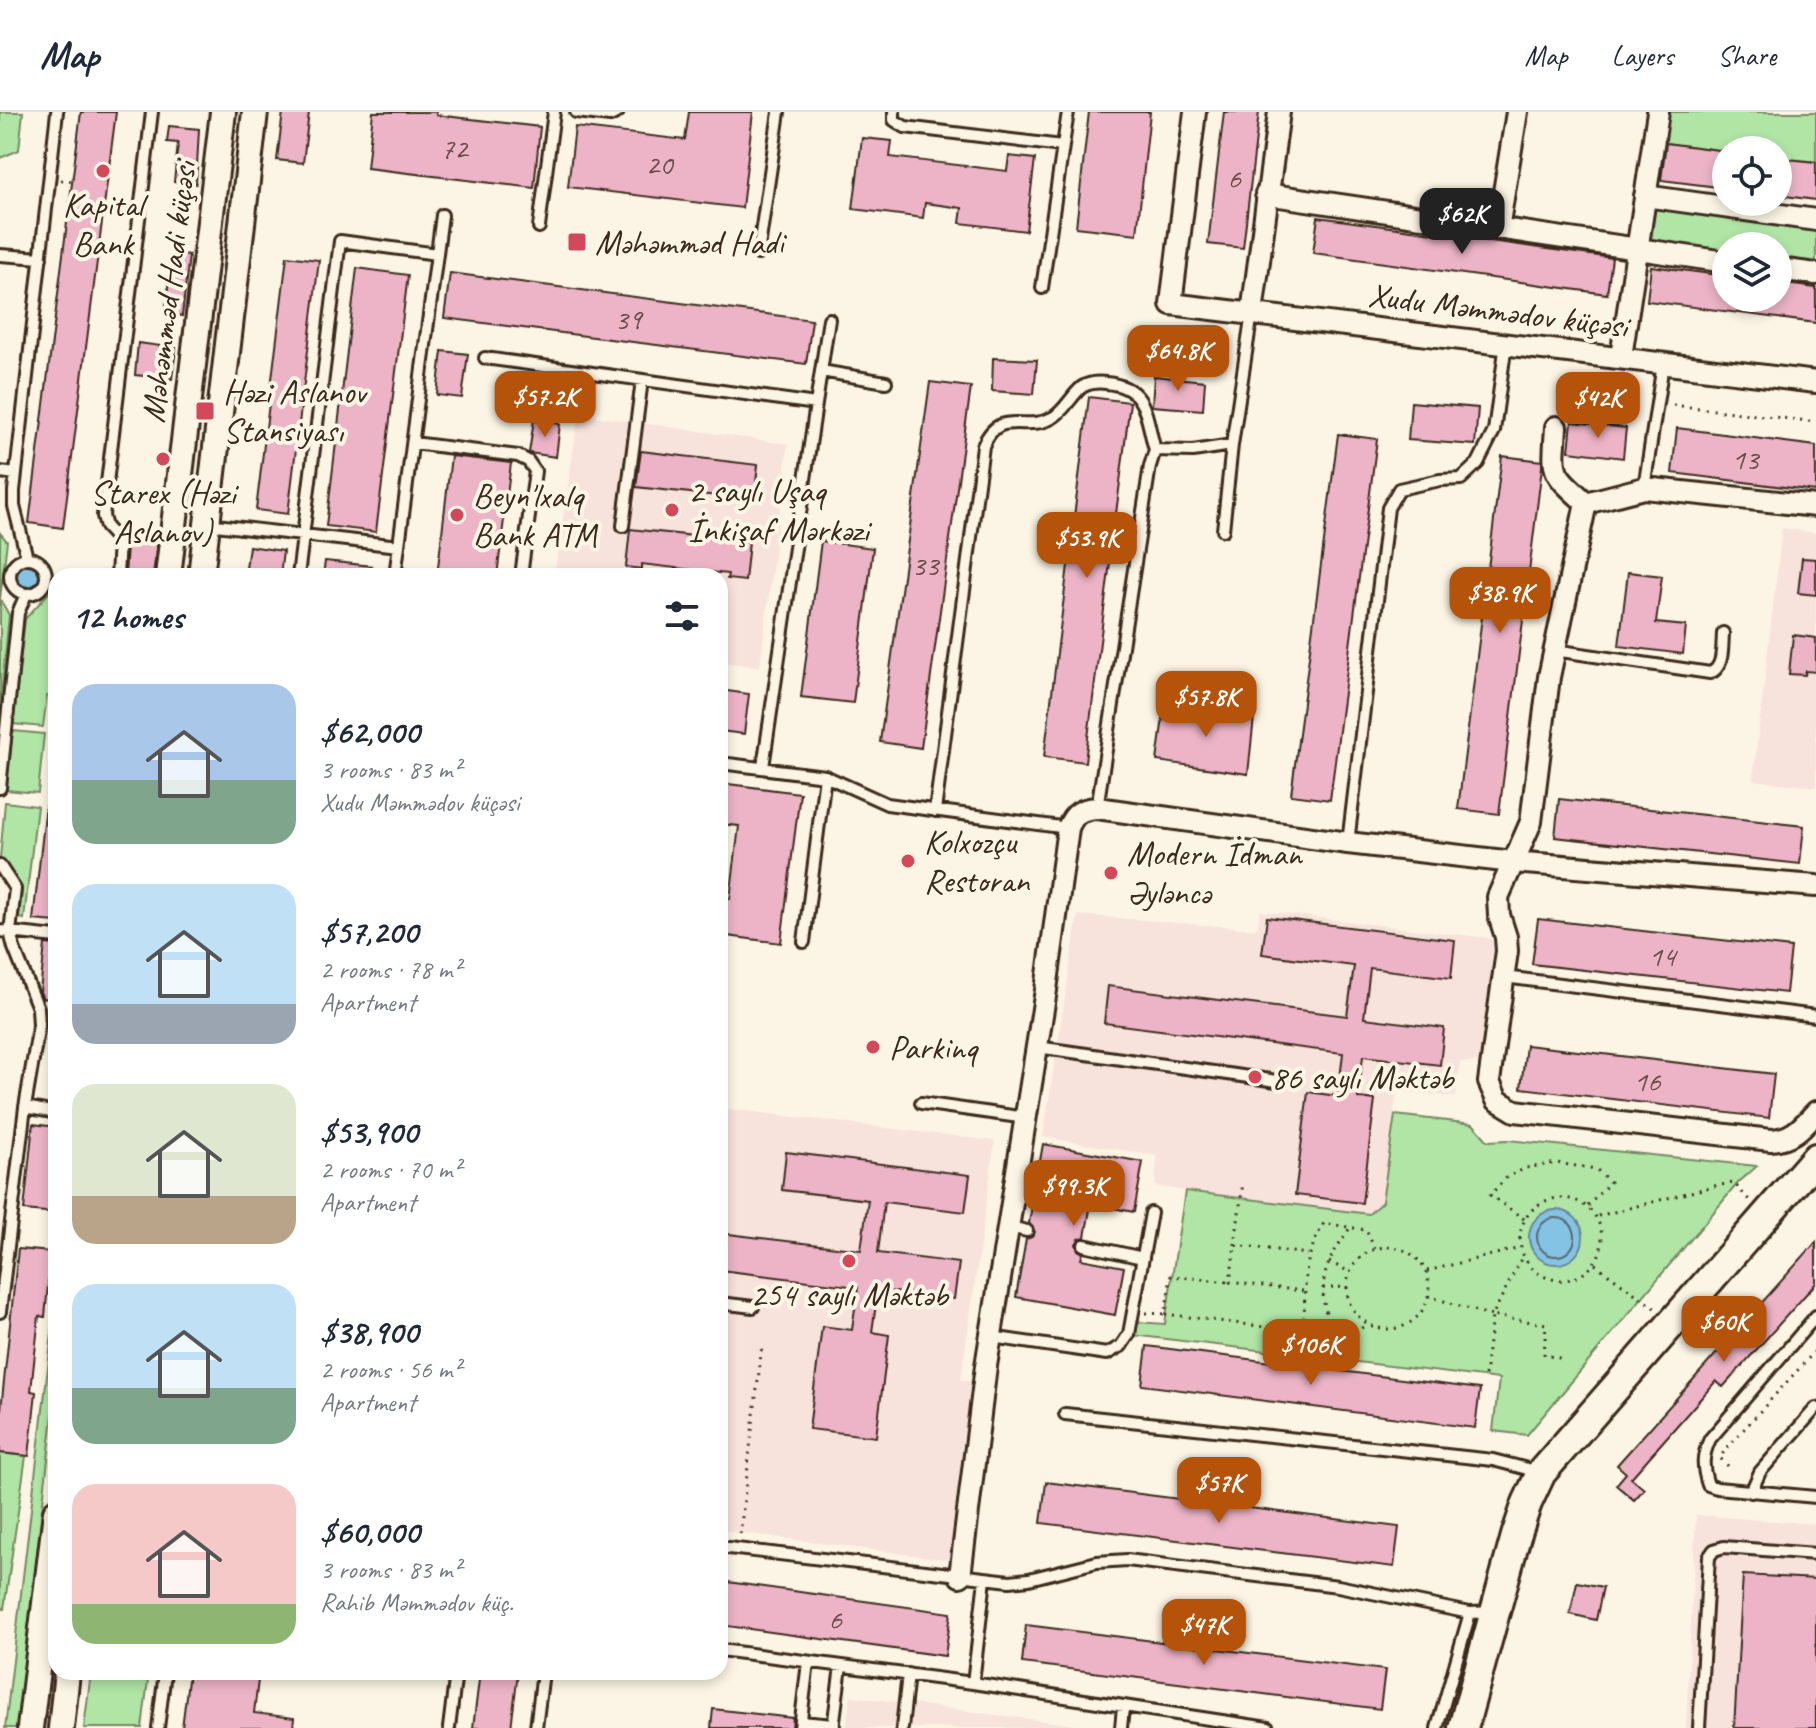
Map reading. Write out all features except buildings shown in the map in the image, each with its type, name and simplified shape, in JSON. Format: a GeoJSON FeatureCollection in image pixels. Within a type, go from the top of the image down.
{"type":"FeatureCollection","features":[{"type":"Feature","properties":{"kind":"main road"},"geometry":{"type":"LineString","coordinates":[[1463,1728],[1482,1612],[1527,1503],[1672,1320],[1816,1158]]}},
{"type":"Feature","properties":{"kind":"main road"},"geometry":{"type":"LineString","coordinates":[[1477,1728],[1548,1476],[1816,1179]]}},
{"type":"Feature","properties":{"kind":"street","name":"Məhəmməd Hadi küçəsi"},"geometry":{"type":"LineString","coordinates":[[169,568],[223,112]]}},
{"type":"Feature","properties":{"kind":"street","name":"Məhəmməd Hadi küçəsi"},"geometry":{"type":"LineString","coordinates":[[202,568],[255,112]]}},
{"type":"Feature","properties":{"kind":"street","name":"Xudu Məmmədov küçəsi"},"geometry":{"type":"LineString","coordinates":[[1195,112],[1171,304],[1816,382]]}},
{"type":"Feature","properties":{"kind":"street"},"geometry":{"type":"LineString","coordinates":[[1252,313],[1279,112]]}},
{"type":"Feature","properties":{"kind":"street"},"geometry":{"type":"LineString","coordinates":[[1498,229],[1517,112]]}},
{"type":"Feature","properties":{"kind":"street"},"geometry":{"type":"LineString","coordinates":[[1621,357],[1658,112]]}},
{"type":"Feature","properties":{"kind":"street"},"geometry":{"type":"LineString","coordinates":[[1266,194],[1712,260]]}},
{"type":"Feature","properties":{"kind":"street"},"geometry":{"type":"LineString","coordinates":[[1645,196],[1816,220]]}},
{"type":"Feature","properties":{"kind":"street"},"geometry":{"type":"LineString","coordinates":[[1792,271],[1816,274]]}},
{"type":"Feature","properties":{"kind":"street"},"geometry":{"type":"LineString","coordinates":[[187,426],[218,431]]}},
{"type":"Feature","properties":{"kind":"street"},"geometry":{"type":"LineString","coordinates":[[1556,427],[1556,474],[1586,503]]}},
{"type":"Feature","properties":{"kind":"street"},"geometry":{"type":"LineString","coordinates":[[1586,503],[1644,488],[1816,506]]}},
{"type":"Feature","properties":{"kind":"street"},"geometry":{"type":"LineString","coordinates":[[1586,503],[1554,650],[1531,822],[1498,897],[1499,915],[1506,937],[1504,977],[1489,1082],[1497,1100],[1515,1111],[1771,1140],[1795,1134],[1816,1112]]}},
{"type":"Feature","properties":{"kind":"street"},"geometry":{"type":"LineString","coordinates":[[960,1576],[991,1337],[1018,1229],[1026,1118],[1068,828],[1078,812],[1085,808],[1097,808],[1513,862],[1816,886]]}},
{"type":"Feature","properties":{"kind":"street"},"geometry":{"type":"LineString","coordinates":[[30,1728],[48,1618]]}},
{"type":"Feature","properties":{"kind":"street"},"geometry":{"type":"LineString","coordinates":[[61,1728],[66,1680]]}},
{"type":"Feature","properties":{"kind":"lane"},"geometry":{"type":"LineString","coordinates":[[27,558],[14,506],[16,474],[57,112]]}},
{"type":"Feature","properties":{"kind":"lane"},"geometry":{"type":"LineString","coordinates":[[117,568],[119,541],[106,527],[103,516],[152,112]]}},
{"type":"Feature","properties":{"kind":"lane"},"geometry":{"type":"LineString","coordinates":[[539,227],[554,112]]}},
{"type":"Feature","properties":{"kind":"lane"},"geometry":{"type":"LineString","coordinates":[[576,112],[610,116],[618,112]]}},
{"type":"Feature","properties":{"kind":"lane"},"geometry":{"type":"LineString","coordinates":[[758,254],[779,112]]}},
{"type":"Feature","properties":{"kind":"lane"},"geometry":{"type":"LineString","coordinates":[[894,112],[894,120],[905,127],[1062,146]]}},
{"type":"Feature","properties":{"kind":"lane"},"geometry":{"type":"LineString","coordinates":[[1042,288],[1068,112]]}},
{"type":"Feature","properties":{"kind":"lane"},"geometry":{"type":"LineString","coordinates":[[396,568],[442,215]]}},
{"type":"Feature","properties":{"kind":"lane"},"geometry":{"type":"LineString","coordinates":[[299,568],[340,241],[437,254]]}},
{"type":"Feature","properties":{"kind":"lane"},"geometry":{"type":"LineString","coordinates":[[0,255],[41,258]]}},
{"type":"Feature","properties":{"kind":"lane"},"geometry":{"type":"LineString","coordinates":[[1223,530],[1252,313]]}},
{"type":"Feature","properties":{"kind":"lane"},"geometry":{"type":"LineString","coordinates":[[763,767],[829,319]]}},
{"type":"Feature","properties":{"kind":"lane"},"geometry":{"type":"LineString","coordinates":[[1348,843],[1388,508],[1399,489],[1461,479],[1478,463],[1494,431],[1506,343]]}},
{"type":"Feature","properties":{"kind":"lane"},"geometry":{"type":"LineString","coordinates":[[485,358],[816,404]]}},
{"type":"Feature","properties":{"kind":"lane"},"geometry":{"type":"LineString","coordinates":[[1644,488],[1663,364]]}},
{"type":"Feature","properties":{"kind":"lane"},"geometry":{"type":"LineString","coordinates":[[821,371],[886,382]]}},
{"type":"Feature","properties":{"kind":"lane"},"geometry":{"type":"LineString","coordinates":[[623,526],[642,380]]}},
{"type":"Feature","properties":{"kind":"lane"},"geometry":{"type":"LineString","coordinates":[[935,811],[983,446],[989,431],[997,426],[1053,418],[1085,385],[1099,382],[1123,384],[1134,391],[1141,400],[1155,450],[1097,808]]}},
{"type":"Feature","properties":{"kind":"lane"},"geometry":{"type":"LineString","coordinates":[[413,443],[518,456],[528,461],[535,471],[522,568]]}},
{"type":"Feature","properties":{"kind":"lane"},"geometry":{"type":"LineString","coordinates":[[1155,450],[1193,451],[1232,445]]}},
{"type":"Feature","properties":{"kind":"lane"},"geometry":{"type":"LineString","coordinates":[[0,472],[16,474]]}},
{"type":"Feature","properties":{"kind":"lane"},"geometry":{"type":"LineString","coordinates":[[207,524],[399,546]]}},
{"type":"Feature","properties":{"kind":"lane"},"geometry":{"type":"LineString","coordinates":[[27,558],[41,564],[46,577],[40,590],[26,594],[14,588],[10,575],[15,563],[27,558]]}},
{"type":"Feature","properties":{"kind":"lane"},"geometry":{"type":"LineString","coordinates":[[0,788],[18,613],[26,594]]}},
{"type":"Feature","properties":{"kind":"lane"},"geometry":{"type":"LineString","coordinates":[[1554,650],[1710,673],[1719,666],[1723,633]]}},
{"type":"Feature","properties":{"kind":"lane"},"geometry":{"type":"LineString","coordinates":[[728,764],[825,776],[887,804],[1068,828]]}},
{"type":"Feature","properties":{"kind":"lane"},"geometry":{"type":"LineString","coordinates":[[804,942],[825,776]]}},
{"type":"Feature","properties":{"kind":"lane"},"geometry":{"type":"LineString","coordinates":[[0,866],[15,889],[5,931],[38,1008],[39,1025],[25,1107],[0,1312]]}},
{"type":"Feature","properties":{"kind":"lane"},"geometry":{"type":"LineString","coordinates":[[5,931],[48,936]]}},
{"type":"Feature","properties":{"kind":"lane"},"geometry":{"type":"LineString","coordinates":[[1504,977],[1816,1016]]}},
{"type":"Feature","properties":{"kind":"lane"},"geometry":{"type":"LineString","coordinates":[[1037,1047],[1277,1081]]}},
{"type":"Feature","properties":{"kind":"lane"},"geometry":{"type":"LineString","coordinates":[[921,1103],[1026,1118]]}},
{"type":"Feature","properties":{"kind":"lane"},"geometry":{"type":"LineString","coordinates":[[25,1107],[48,1111]]}},
{"type":"Feature","properties":{"kind":"lane"},"geometry":{"type":"LineString","coordinates":[[991,1337],[1107,1354],[1121,1346],[1129,1334],[1151,1213]]}},
{"type":"Feature","properties":{"kind":"lane"},"geometry":{"type":"LineString","coordinates":[[1084,1245],[1143,1258]]}},
{"type":"Feature","properties":{"kind":"lane"},"geometry":{"type":"LineString","coordinates":[[728,1304],[753,1307]]}},
{"type":"Feature","properties":{"kind":"lane"},"geometry":{"type":"LineString","coordinates":[[1816,1316],[1710,1439],[1703,1454],[1702,1468],[1708,1485],[1816,1497]]}},
{"type":"Feature","properties":{"kind":"lane"},"geometry":{"type":"LineString","coordinates":[[1751,1492],[1760,1472],[1816,1408]]}},
{"type":"Feature","properties":{"kind":"lane"},"geometry":{"type":"LineString","coordinates":[[1065,1414],[1493,1460],[1548,1476]]}},
{"type":"Feature","properties":{"kind":"lane"},"geometry":{"type":"LineString","coordinates":[[1699,1728],[1709,1557],[1714,1550],[1724,1547],[1816,1554]]}},
{"type":"Feature","properties":{"kind":"lane"},"geometry":{"type":"LineString","coordinates":[[728,1548],[985,1579],[1029,1579],[1097,1562],[1127,1560],[1338,1586],[1482,1612],[1437,1728]]}},
{"type":"Feature","properties":{"kind":"lane"},"geometry":{"type":"LineString","coordinates":[[973,1683],[985,1579]]}},
{"type":"Feature","properties":{"kind":"lane"},"geometry":{"type":"LineString","coordinates":[[728,1651],[973,1683],[1268,1728]]}},
{"type":"Feature","properties":{"kind":"lane"},"geometry":{"type":"LineString","coordinates":[[808,1662],[801,1725],[834,1726],[841,1666]]}},
{"type":"Feature","properties":{"kind":"lane"},"geometry":{"type":"LineString","coordinates":[[902,1728],[908,1674]]}},
{"type":"Feature","properties":{"kind":"lane"},"geometry":{"type":"LineString","coordinates":[[158,1728],[164,1680]]}},
{"type":"Feature","properties":{"kind":"lane"},"geometry":{"type":"LineString","coordinates":[[449,1728],[455,1680]]}},
{"type":"Feature","properties":{"kind":"lane"},"geometry":{"type":"LineString","coordinates":[[536,1728],[542,1680]]}},
{"type":"Feature","properties":{"kind":"lane"},"geometry":{"type":"LineString","coordinates":[[1121,1728],[1123,1707]]}},
{"type":"Feature","properties":{"kind":"lane"},"geometry":{"type":"LineString","coordinates":[[1174,1728],[1176,1715]]}},
{"type":"Feature","properties":{"kind":"path"},"geometry":{"type":"LineString","coordinates":[[1657,403],[1816,422]]}},
{"type":"Feature","properties":{"kind":"path"},"geometry":{"type":"LineString","coordinates":[[1490,1195],[1516,1172],[1557,1163],[1596,1169],[1610,1182],[1587,1207]]}},
{"type":"Feature","properties":{"kind":"path"},"geometry":{"type":"LineString","coordinates":[[1230,1282],[1243,1182]]}},
{"type":"Feature","properties":{"kind":"path"},"geometry":{"type":"LineString","coordinates":[[1598,1216],[1734,1183],[1764,1216]]}},
{"type":"Feature","properties":{"kind":"path"},"geometry":{"type":"LineString","coordinates":[[1483,1190],[1525,1220]]}},
{"type":"Feature","properties":{"kind":"path"},"geometry":{"type":"LineString","coordinates":[[1557,1198],[1574,1200],[1598,1216],[1603,1236],[1601,1251],[1595,1264],[1584,1275],[1569,1280],[1553,1280],[1538,1274],[1526,1263],[1520,1248],[1520,1231],[1540,1203],[1557,1198]]}},
{"type":"Feature","properties":{"kind":"path"},"geometry":{"type":"LineString","coordinates":[[1304,1318],[1303,1291],[1308,1254],[1324,1223],[1366,1230],[1375,1249]]}},
{"type":"Feature","properties":{"kind":"path"},"geometry":{"type":"LineString","coordinates":[[1332,1336],[1323,1306],[1323,1288],[1329,1262],[1350,1227]]}},
{"type":"Feature","properties":{"kind":"path"},"geometry":{"type":"LineString","coordinates":[[1235,1245],[1308,1254]]}},
{"type":"Feature","properties":{"kind":"path"},"geometry":{"type":"LineString","coordinates":[[1383,1246],[1401,1248],[1416,1257],[1426,1271],[1430,1288],[1426,1305],[1416,1319],[1401,1328],[1383,1329],[1367,1324],[1354,1312],[1347,1296],[1354,1263],[1367,1252],[1383,1246]]}},
{"type":"Feature","properties":{"kind":"path"},"geometry":{"type":"LineString","coordinates":[[1426,1271],[1520,1248]]}},
{"type":"Feature","properties":{"kind":"path"},"geometry":{"type":"LineString","coordinates":[[1485,1376],[1492,1316],[1523,1255]]}},
{"type":"Feature","properties":{"kind":"path"},"geometry":{"type":"LineString","coordinates":[[1329,1262],[1350,1272]]}},
{"type":"Feature","properties":{"kind":"path"},"geometry":{"type":"LineString","coordinates":[[1595,1264],[1672,1320]]}},
{"type":"Feature","properties":{"kind":"path"},"geometry":{"type":"LineString","coordinates":[[1165,1314],[1171,1276],[1303,1291]]}},
{"type":"Feature","properties":{"kind":"path"},"geometry":{"type":"LineString","coordinates":[[1323,1288],[1347,1287]]}},
{"type":"Feature","properties":{"kind":"path"},"geometry":{"type":"LineString","coordinates":[[1428,1296],[1492,1316],[1546,1324],[1544,1355],[1564,1359]]}},
{"type":"Feature","properties":{"kind":"path"},"geometry":{"type":"LineString","coordinates":[[1133,1312],[1342,1337],[1353,1334],[1367,1324]]}},
{"type":"Feature","properties":{"kind":"path"},"geometry":{"type":"LineString","coordinates":[[738,1549],[762,1346]]}},
{"type":"Feature","properties":{"kind":"path"},"geometry":{"type":"LineString","coordinates":[[1728,1466],[1720,1458],[1725,1450],[1816,1350]]}},
{"type":"Feature","properties":{"kind":"shaded area","name":"2 saylı Uşaq İnkişaf Mərkəzi"},"geometry":{"type":"Polygon","coordinates":[[[579,414],[788,444],[760,667],[728,663],[728,568],[555,568],[579,414]]]}},
{"type":"Feature","properties":{"kind":"shaded area"},"geometry":{"type":"Polygon","coordinates":[[[1782,528],[1816,533],[1816,787],[1753,780],[1782,528]]]}},
{"type":"Feature","properties":{"kind":"shaded area","name":"86 saylı Məktəb"},"geometry":{"type":"Polygon","coordinates":[[[1260,911],[1496,939],[1483,1062],[1460,1062],[1456,1097],[1397,1091],[1382,1202],[1369,1214],[1240,1200],[1155,1186],[1157,1156],[1043,1137],[1078,915],[1257,929],[1260,911]]]}},
{"type":"Feature","properties":{"kind":"shaded area","name":"254 saylı Məktəb"},"geometry":{"type":"Polygon","coordinates":[[[728,1109],[995,1141],[961,1380],[973,1381],[950,1560],[728,1531],[728,1109]]]}},
{"type":"Feature","properties":{"kind":"shaded area"},"geometry":{"type":"Polygon","coordinates":[[[1696,1515],[1816,1524],[1816,1728],[1686,1728],[1696,1515]]]}},
{"type":"Feature","properties":{"kind":"shaded area"},"geometry":{"type":"Polygon","coordinates":[[[851,1696],[1083,1726],[1083,1728],[846,1728],[851,1696]]]}},
{"type":"Feature","properties":{"kind":"green space"},"geometry":{"type":"Polygon","coordinates":[[[0,112],[23,112],[19,150],[0,158],[0,112]]]}},
{"type":"Feature","properties":{"kind":"green space"},"geometry":{"type":"Polygon","coordinates":[[[1667,112],[1816,112],[1816,162],[1792,159],[1792,136],[1712,136],[1712,149],[1664,143],[1667,112]]]}},
{"type":"Feature","properties":{"kind":"green space"},"geometry":{"type":"Polygon","coordinates":[[[1655,199],[1712,207],[1712,216],[1769,216],[1816,223],[1816,271],[1792,268],[1792,232],[1712,232],[1712,257],[1646,248],[1655,199]]]}},
{"type":"Feature","properties":{"kind":"green space"},"geometry":{"type":"Polygon","coordinates":[[[0,533],[7,541],[0,599],[0,533]]]}},
{"type":"Feature","properties":{"kind":"green space"},"geometry":{"type":"Polygon","coordinates":[[[48,594],[48,696],[43,727],[13,724],[25,619],[48,594]]]}},
{"type":"Feature","properties":{"kind":"green space"},"geometry":{"type":"Polygon","coordinates":[[[0,599],[9,615],[0,709],[0,599]]]}},
{"type":"Feature","properties":{"kind":"green space"},"geometry":{"type":"Polygon","coordinates":[[[13,731],[44,734],[38,793],[6,790],[13,731]]]}},
{"type":"Feature","properties":{"kind":"green space"},"geometry":{"type":"Polygon","coordinates":[[[5,802],[37,806],[24,919],[19,918],[22,889],[0,858],[5,802]]]}},
{"type":"Feature","properties":{"kind":"green space"},"geometry":{"type":"Polygon","coordinates":[[[1395,1115],[1473,1124],[1488,1141],[1508,1140],[1757,1166],[1738,1183],[1527,1435],[1493,1431],[1499,1379],[1132,1335],[1137,1322],[1165,1324],[1185,1191],[1369,1214],[1382,1202],[1395,1115]]]}},
{"type":"Feature","properties":{"kind":"green space"},"geometry":{"type":"Polygon","coordinates":[[[48,1367],[48,1459],[17,1728],[5,1728],[48,1367]]]}},
{"type":"Feature","properties":{"kind":"green space"},"geometry":{"type":"Polygon","coordinates":[[[0,1453],[26,1456],[4,1609],[0,1608],[0,1453]]]}},
{"type":"Feature","properties":{"kind":"green space"},"geometry":{"type":"Polygon","coordinates":[[[90,1680],[148,1680],[142,1728],[84,1728],[90,1680]]]}},
{"type":"Feature","properties":{"kind":"water"},"geometry":{"type":"Polygon","coordinates":[[[27,564],[36,568],[40,577],[36,586],[27,590],[18,586],[14,577],[18,568],[27,564]]]}},
{"type":"Feature","properties":{"kind":"water"},"geometry":{"type":"Polygon","coordinates":[[[1556,1210],[1575,1218],[1583,1237],[1575,1256],[1556,1264],[1537,1256],[1529,1237],[1537,1218],[1556,1210]]]}},
{"type":"Feature","properties":{"kind":"place","name":"Kapital Bank"},"geometry":{"type":"Point","coordinates":[103,171]}},
{"type":"Feature","properties":{"kind":"place","name":"Məhəmməd Hadi"},"geometry":{"type":"Point","coordinates":[577,242]}},
{"type":"Feature","properties":{"kind":"place","name":"Həzi Aslanov Stansiyası"},"geometry":{"type":"Point","coordinates":[205,411]}},
{"type":"Feature","properties":{"kind":"place","name":"Starex (Həzi Aslanov)"},"geometry":{"type":"Point","coordinates":[163,459]}},
{"type":"Feature","properties":{"kind":"place","name":"2 saylı Uşaq İnkişaf Mərkəzi"},"geometry":{"type":"Point","coordinates":[672,510]}},
{"type":"Feature","properties":{"kind":"place","name":"Beyn'lxalq Bank ATM"},"geometry":{"type":"Point","coordinates":[457,515]}},
{"type":"Feature","properties":{"kind":"place","name":"Kolxozçu Restoran"},"geometry":{"type":"Point","coordinates":[908,861]}},
{"type":"Feature","properties":{"kind":"place","name":"Modern İdman Əyləncə"},"geometry":{"type":"Point","coordinates":[1111,873]}},
{"type":"Feature","properties":{"kind":"place","name":"Parkinq"},"geometry":{"type":"Point","coordinates":[873,1047]}},
{"type":"Feature","properties":{"kind":"place","name":"86 saylı Məktəb"},"geometry":{"type":"Point","coordinates":[1255,1077]}},
{"type":"Feature","properties":{"kind":"place","name":"254 saylı Məktəb"},"geometry":{"type":"Point","coordinates":[849,1261]}}]}
